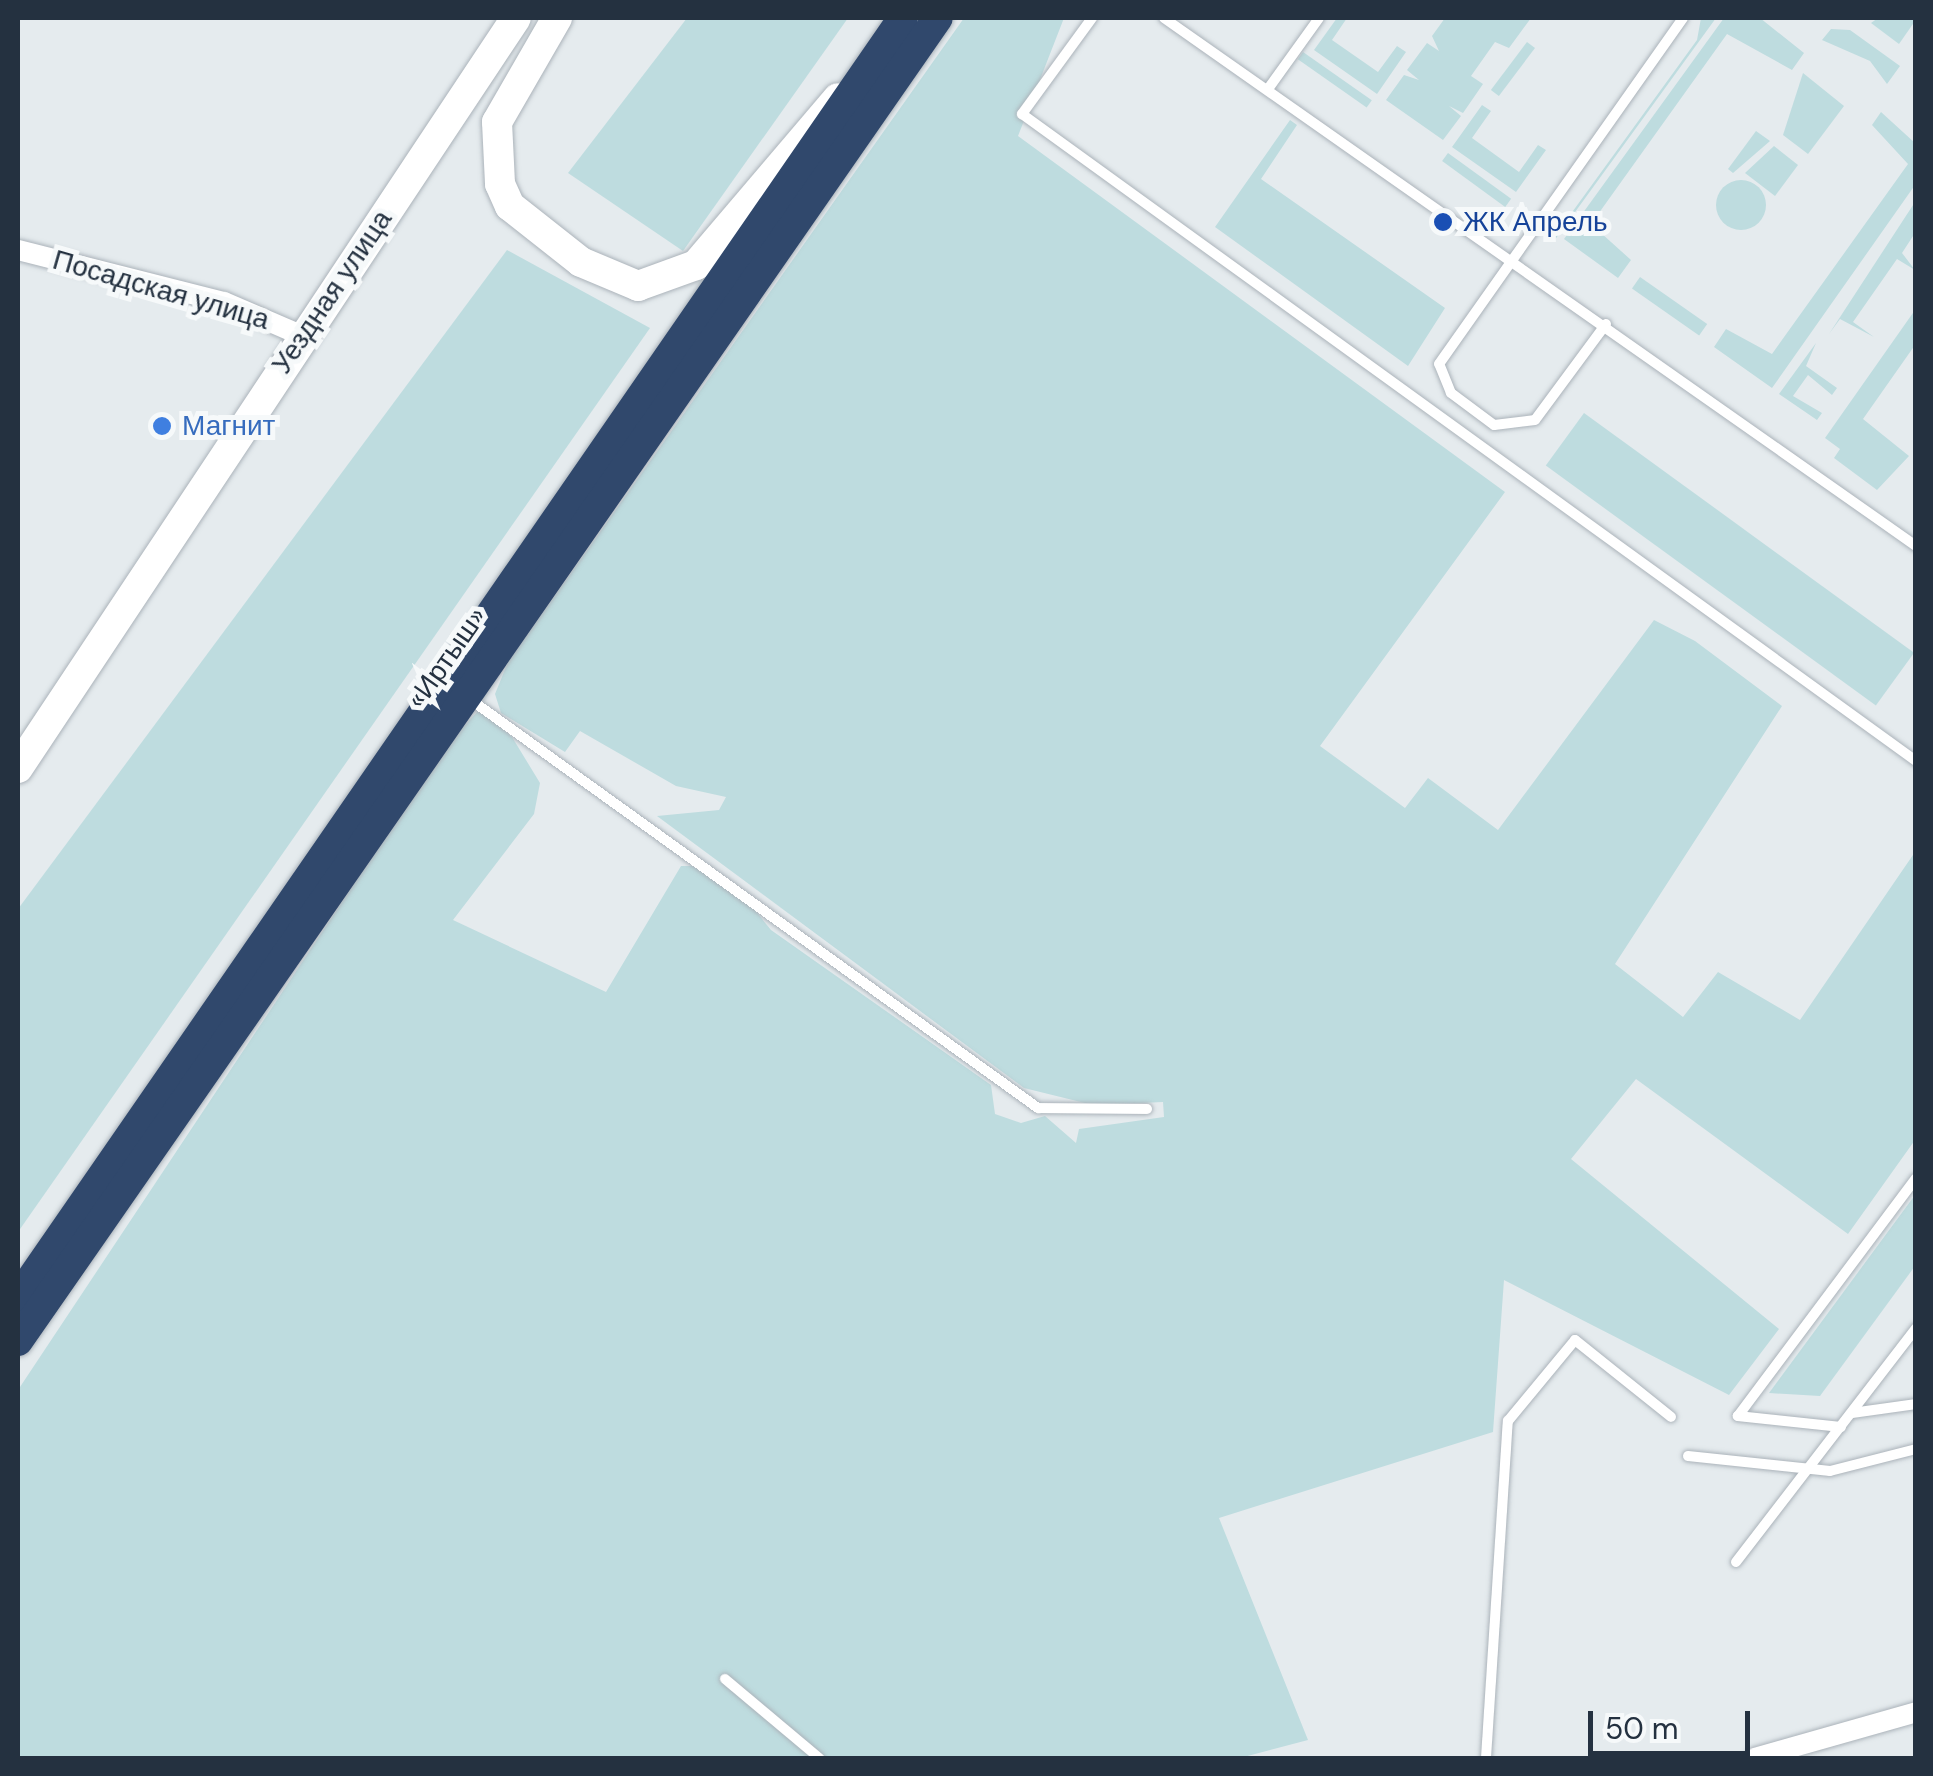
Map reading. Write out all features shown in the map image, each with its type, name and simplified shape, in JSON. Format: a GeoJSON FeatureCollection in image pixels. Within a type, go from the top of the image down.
{"type":"FeatureCollection","features":[{"type":"Feature","properties":{"kind":"highway","name":"«Иртыш»"},"geometry":{"type":"LineString","coordinates":[[18,1298],[903,18]]}},
{"type":"Feature","properties":{"kind":"highway","name":"«Иртыш»"},"geometry":{"type":"LineString","coordinates":[[18,1341],[462,694],[938,18]]}},
{"type":"Feature","properties":{"kind":"street","name":"Уездная улица"},"geometry":{"type":"LineString","coordinates":[[18,768],[516,18]]}},
{"type":"Feature","properties":{"kind":"street"},"geometry":{"type":"LineString","coordinates":[[557,18],[497,122],[500,184],[510,206],[581,262],[638,286],[696,265],[793,142],[858,78]]}},
{"type":"Feature","properties":{"kind":"street","name":"Посадская улица"},"geometry":{"type":"LineString","coordinates":[[18,250],[224,302],[303,336]]}},
{"type":"Feature","properties":{"kind":"street"},"geometry":{"type":"LineString","coordinates":[[1755,1758],[1916,1712]]}},
{"type":"Feature","properties":{"kind":"lane"},"geometry":{"type":"LineString","coordinates":[[1092,18],[1022,114],[1916,761]]}},
{"type":"Feature","properties":{"kind":"lane"},"geometry":{"type":"LineString","coordinates":[[1164,18],[1512,257],[1916,546]]}},
{"type":"Feature","properties":{"kind":"lane"},"geometry":{"type":"LineString","coordinates":[[1268,89],[1319,18]]}},
{"type":"Feature","properties":{"kind":"lane"},"geometry":{"type":"LineString","coordinates":[[1606,324],[1535,420],[1494,424],[1451,393],[1439,364],[1683,18]]}},
{"type":"Feature","properties":{"kind":"lane"},"geometry":{"type":"LineString","coordinates":[[462,694],[1038,1108],[1147,1109]]}},
{"type":"Feature","properties":{"kind":"lane"},"geometry":{"type":"LineString","coordinates":[[1841,1427],[1738,1416],[1916,1178]]}},
{"type":"Feature","properties":{"kind":"lane"},"geometry":{"type":"LineString","coordinates":[[1736,1562],[1916,1328]]}},
{"type":"Feature","properties":{"kind":"lane"},"geometry":{"type":"LineString","coordinates":[[1486,1758],[1508,1421],[1574,1340],[1671,1417]]}},
{"type":"Feature","properties":{"kind":"lane"},"geometry":{"type":"LineString","coordinates":[[1852,1413],[1916,1404]]}},
{"type":"Feature","properties":{"kind":"lane"},"geometry":{"type":"LineString","coordinates":[[1688,1456],[1812,1464],[1830,1471],[1916,1449]]}},
{"type":"Feature","properties":{"kind":"lane"},"geometry":{"type":"LineString","coordinates":[[725,1678],[819,1758]]}},
{"type":"Feature","properties":{"kind":"shaded area"},"geometry":{"type":"Polygon","coordinates":[[[687,18],[848,18],[683,251],[568,173],[687,18]]]}},
{"type":"Feature","properties":{"kind":"shaded area"},"geometry":{"type":"Polygon","coordinates":[[[964,18],[1064,18],[1018,136],[1505,492],[1320,746],[1405,808],[1428,778],[1498,830],[1654,620],[1695,641],[1782,706],[1615,964],[1683,1017],[1718,972],[1800,1020],[1915,852],[1915,1140],[1848,1234],[1636,1079],[1571,1159],[1779,1329],[1729,1395],[1504,1280],[1493,1432],[1219,1518],[1308,1740],[1240,1758],[18,1758],[18,1390],[445,747],[479,710],[512,737],[540,783],[534,814],[453,920],[606,992],[681,866],[692,866],[741,893],[771,930],[991,1085],[995,1114],[1021,1123],[1045,1116],[1076,1143],[1079,1129],[1164,1117],[1163,1102],[1093,1105],[1024,1088],[657,816],[719,810],[726,797],[676,786],[580,731],[565,752],[501,713],[495,694],[508,662],[964,18]]]}},
{"type":"Feature","properties":{"kind":"shaded area"},"geometry":{"type":"Polygon","coordinates":[[[1337,18],[1347,18],[1332,40],[1378,72],[1397,46],[1406,52],[1377,94],[1314,50],[1337,18]]]}},
{"type":"Feature","properties":{"kind":"shaded area"},"geometry":{"type":"Polygon","coordinates":[[[1445,18],[1531,18],[1509,48],[1495,42],[1471,76],[1483,84],[1463,113],[1449,106],[1461,116],[1443,140],[1386,100],[1404,75],[1419,80],[1407,70],[1427,43],[1439,51],[1432,36],[1445,18]]]}},
{"type":"Feature","properties":{"kind":"shaded area"},"geometry":{"type":"Polygon","coordinates":[[[1701,18],[1716,18],[1554,241],[1543,233],[1557,233],[1697,40],[1701,18]]]}},
{"type":"Feature","properties":{"kind":"shaded area"},"geometry":{"type":"Polygon","coordinates":[[[1724,18],[1760,18],[1804,53],[1792,70],[1727,34],[1591,224],[1631,260],[1618,278],[1564,239],[1724,18]]]}},
{"type":"Feature","properties":{"kind":"shaded area"},"geometry":{"type":"Polygon","coordinates":[[[1878,18],[1915,21],[1899,44],[1871,23],[1878,18]]]}},
{"type":"Feature","properties":{"kind":"shaded area"},"geometry":{"type":"Polygon","coordinates":[[[1831,29],[1850,30],[1900,66],[1887,84],[1870,61],[1822,40],[1831,29]]]}},
{"type":"Feature","properties":{"kind":"shaded area"},"geometry":{"type":"Polygon","coordinates":[[[1527,42],[1535,48],[1499,96],[1491,90],[1527,42]]]}},
{"type":"Feature","properties":{"kind":"shaded area"},"geometry":{"type":"Polygon","coordinates":[[[1303,52],[1372,100],[1367,108],[1298,59],[1303,52]]]}},
{"type":"Feature","properties":{"kind":"shaded area"},"geometry":{"type":"Polygon","coordinates":[[[1803,73],[1844,106],[1808,154],[1783,135],[1803,73]]]}},
{"type":"Feature","properties":{"kind":"shaded area"},"geometry":{"type":"Polygon","coordinates":[[[1482,105],[1491,111],[1472,138],[1519,172],[1538,145],[1546,150],[1516,192],[1452,147],[1482,105]]]}},
{"type":"Feature","properties":{"kind":"shaded area"},"geometry":{"type":"Polygon","coordinates":[[[1881,112],[1915,143],[1915,185],[1772,388],[1714,347],[1726,329],[1772,354],[1908,164],[1872,125],[1881,112]]]}},
{"type":"Feature","properties":{"kind":"shaded area"},"geometry":{"type":"Polygon","coordinates":[[[1290,120],[1297,125],[1261,179],[1445,308],[1408,366],[1215,227],[1290,120]]]}},
{"type":"Feature","properties":{"kind":"shaded area"},"geometry":{"type":"Polygon","coordinates":[[[1756,131],[1770,141],[1733,173],[1728,169],[1756,131]]]}},
{"type":"Feature","properties":{"kind":"shaded area"},"geometry":{"type":"Polygon","coordinates":[[[1774,146],[1798,165],[1775,196],[1745,173],[1774,146]]]}},
{"type":"Feature","properties":{"kind":"shaded area"},"geometry":{"type":"Polygon","coordinates":[[[1448,153],[1511,199],[1505,207],[1442,161],[1448,153]]]}},
{"type":"Feature","properties":{"kind":"shaded area"},"geometry":{"type":"Polygon","coordinates":[[[1731,181],[1751,181],[1765,195],[1765,215],[1751,229],[1731,229],[1717,215],[1717,195],[1731,181]]]}},
{"type":"Feature","properties":{"kind":"shaded area"},"geometry":{"type":"Polygon","coordinates":[[[1915,202],[1915,233],[1902,253],[1915,270],[1897,259],[1853,322],[1874,337],[1840,319],[1829,334],[1915,202]]]}},
{"type":"Feature","properties":{"kind":"shaded area"},"geometry":{"type":"Polygon","coordinates":[[[507,250],[650,328],[18,1232],[18,909],[507,250]]]}},
{"type":"Feature","properties":{"kind":"shaded area"},"geometry":{"type":"Polygon","coordinates":[[[1640,277],[1707,324],[1699,336],[1632,288],[1640,277]]]}},
{"type":"Feature","properties":{"kind":"shaded area"},"geometry":{"type":"Polygon","coordinates":[[[1915,310],[1915,345],[1863,419],[1909,456],[1877,490],[1834,458],[1840,449],[1825,438],[1915,310]]]}},
{"type":"Feature","properties":{"kind":"shaded area"},"geometry":{"type":"Polygon","coordinates":[[[1816,343],[1806,366],[1837,388],[1832,395],[1808,375],[1793,396],[1822,413],[1817,420],[1779,394],[1816,343]]]}},
{"type":"Feature","properties":{"kind":"shaded area"},"geometry":{"type":"Polygon","coordinates":[[[1584,413],[1914,653],[1876,705],[1546,466],[1584,413]]]}},
{"type":"Feature","properties":{"kind":"shaded area"},"geometry":{"type":"Polygon","coordinates":[[[1915,1195],[1915,1266],[1820,1396],[1769,1393],[1915,1195]]]}},
{"type":"Feature","properties":{"kind":"place","name":"ЖК Апрель"},"geometry":{"type":"Point","coordinates":[1443,222]}},
{"type":"Feature","properties":{"kind":"place","name":"Магнит"},"geometry":{"type":"Point","coordinates":[162,426]}}]}
